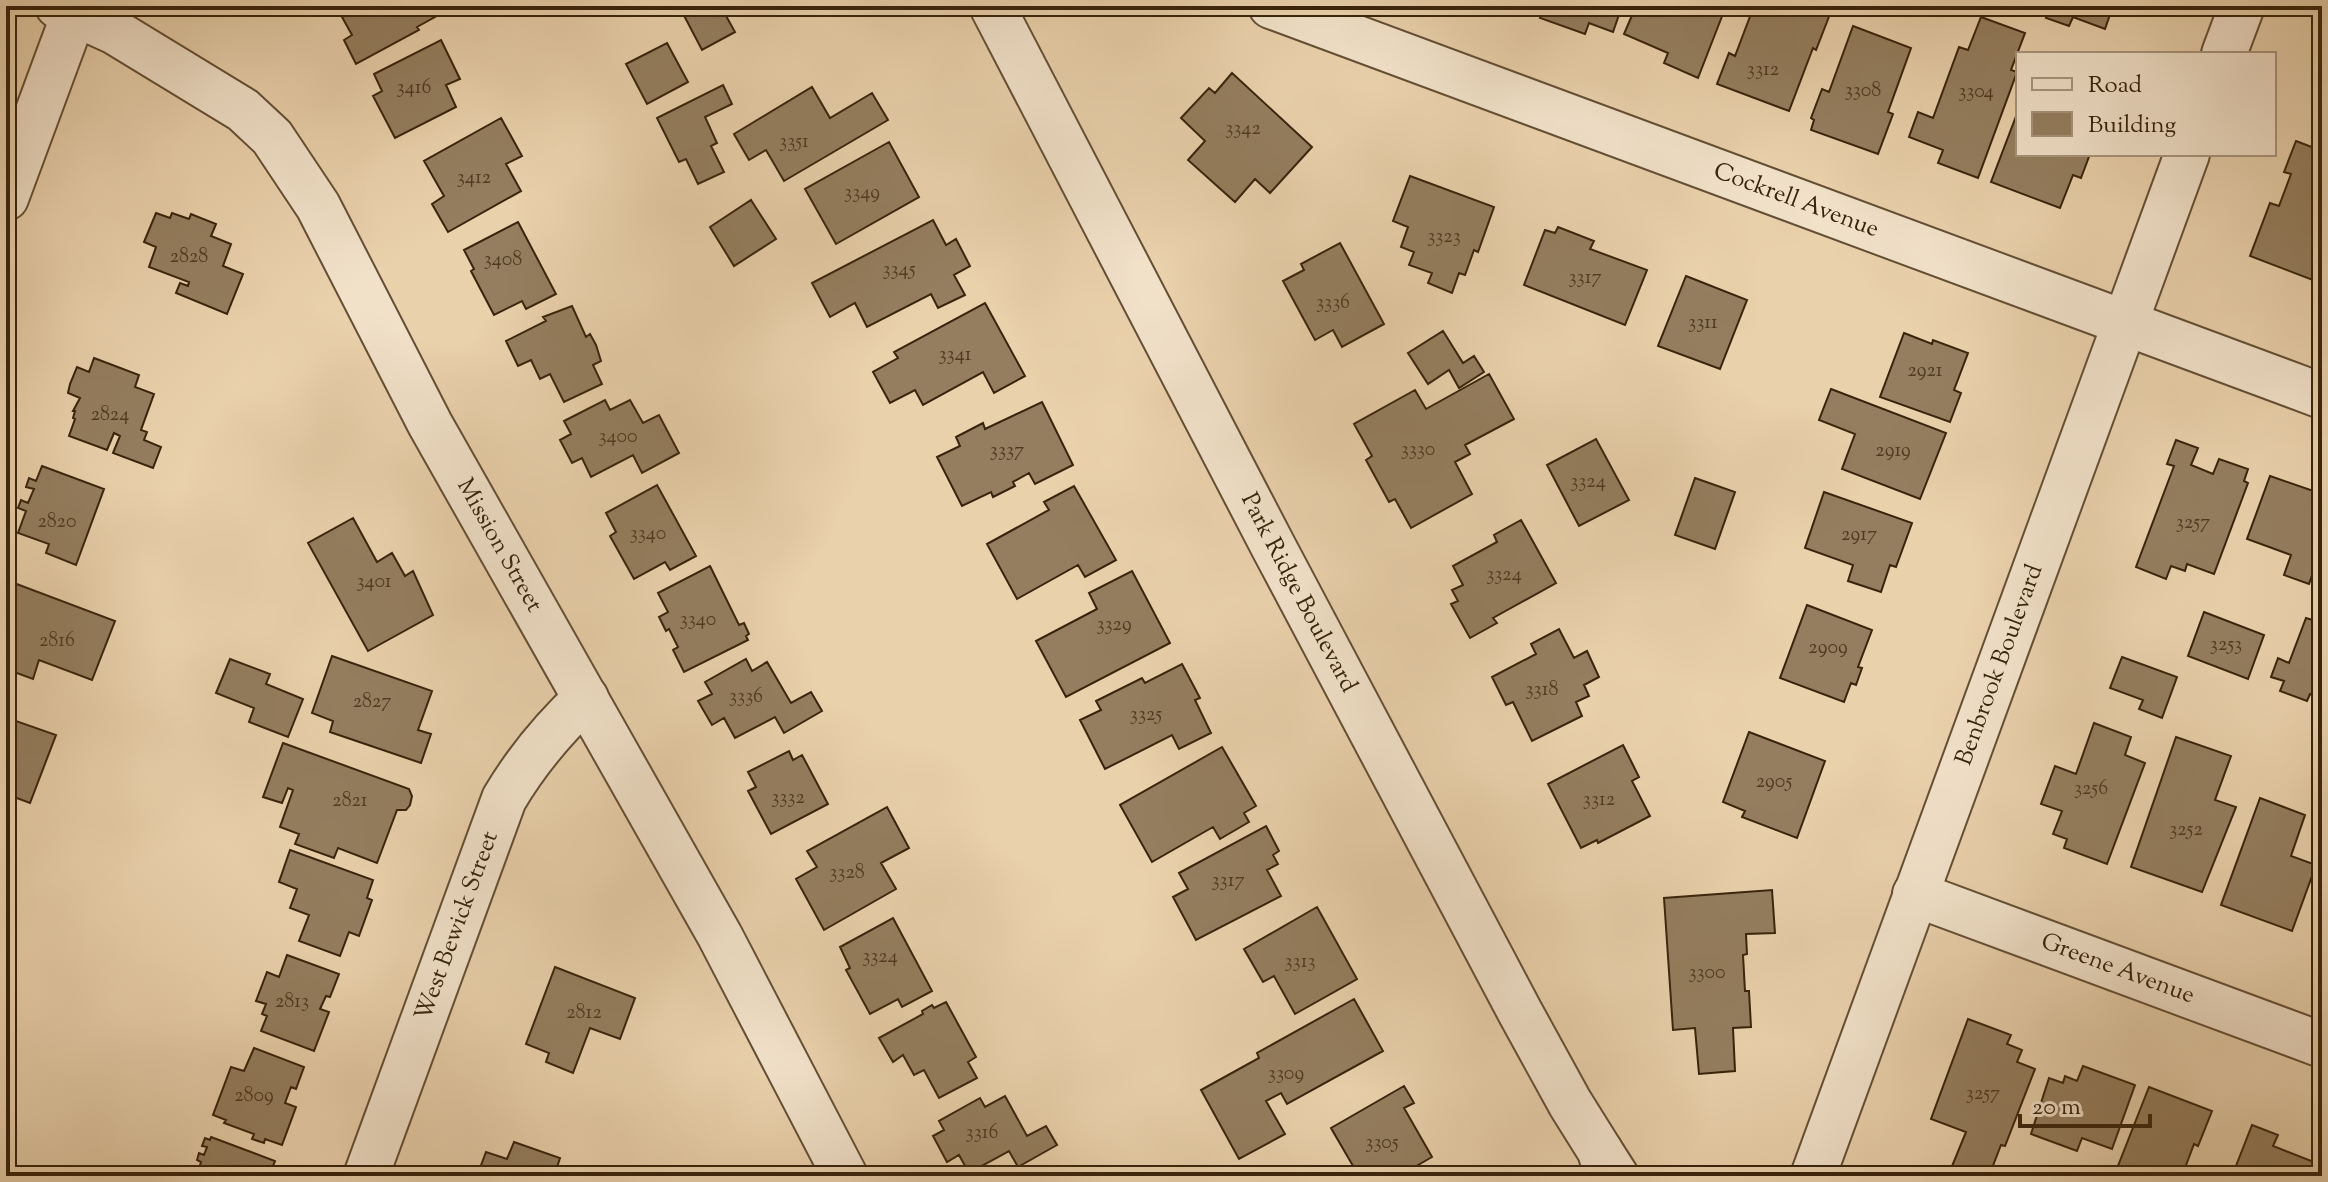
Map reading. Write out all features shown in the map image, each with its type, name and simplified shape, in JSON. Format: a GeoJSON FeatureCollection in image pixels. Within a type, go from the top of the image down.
{"type":"FeatureCollection","features":[{"type":"Feature","properties":{"kind":"street","name":"Park Ridge Boulevard"},"geometry":{"type":"LineString","coordinates":[[992,6],[1303,602],[1562,1090],[1608,1168]]}},
{"type":"Feature","properties":{"kind":"street","name":"Cockrell Avenue"},"geometry":{"type":"LineString","coordinates":[[1271,6],[2322,396]]}},
{"type":"Feature","properties":{"kind":"street"},"geometry":{"type":"LineString","coordinates":[[2225,52],[2242,6]]}},
{"type":"Feature","properties":{"kind":"street"},"geometry":{"type":"LineString","coordinates":[[6,198],[70,8]]}},
{"type":"Feature","properties":{"kind":"street","name":"Mission Street"},"geometry":{"type":"LineString","coordinates":[[70,8],[243,110],[272,137],[318,206],[430,424],[720,936],[845,1176]]}},
{"type":"Feature","properties":{"kind":"street","name":"Benbrook Boulevard"},"geometry":{"type":"LineString","coordinates":[[1813,1176],[2186,156]]}},
{"type":"Feature","properties":{"kind":"street","name":"West Bewick Street"},"geometry":{"type":"LineString","coordinates":[[366,1176],[504,799],[522,768],[554,728],[586,698]]}},
{"type":"Feature","properties":{"kind":"street","name":"Greene Avenue"},"geometry":{"type":"LineString","coordinates":[[1915,894],[2322,1045]]}},
{"type":"Feature","properties":{"kind":"building"},"geometry":{"type":"Polygon","coordinates":[[[344,6],[438,6],[442,13],[417,27],[419,30],[356,64],[344,40],[352,35],[342,17],[349,14],[344,6]]]}},
{"type":"Feature","properties":{"kind":"building"},"geometry":{"type":"Polygon","coordinates":[[[679,6],[741,6],[725,14],[735,32],[702,50],[679,6]]]}},
{"type":"Feature","properties":{"kind":"building"},"geometry":{"type":"Polygon","coordinates":[[[1544,6],[1622,6],[1613,32],[1589,23],[1585,34],[1540,18],[1544,6]]]}},
{"type":"Feature","properties":{"kind":"building"},"geometry":{"type":"Polygon","coordinates":[[[1636,6],[1654,12],[1656,6],[1726,6],[1698,78],[1664,63],[1668,53],[1624,34],[1636,6]]]}},
{"type":"Feature","properties":{"kind":"building"},"geometry":{"type":"Polygon","coordinates":[[[1754,6],[1812,6],[1830,14],[1816,50],[1813,48],[1789,111],[1717,84],[1729,53],[1735,56],[1754,6]]]}},
{"type":"Feature","properties":{"kind":"building"},"geometry":{"type":"Polygon","coordinates":[[[2051,6],[2113,6],[2105,29],[2073,17],[2069,26],[2046,18],[2051,6]]]}},
{"type":"Feature","properties":{"kind":"building"},"geometry":{"type":"Polygon","coordinates":[[[1981,17],[2025,33],[2011,70],[2016,75],[1978,178],[1938,163],[1943,150],[1909,137],[1918,112],[1933,118],[1959,47],[1968,50],[1981,17]]]}},
{"type":"Feature","properties":{"kind":"building"},"geometry":{"type":"Polygon","coordinates":[[[1853,26],[1911,48],[1888,112],[1893,114],[1878,154],[1811,130],[1814,120],[1811,118],[1822,89],[1829,92],[1853,26]]]}},
{"type":"Feature","properties":{"kind":"building"},"geometry":{"type":"Polygon","coordinates":[[[441,40],[460,79],[446,85],[456,107],[395,138],[373,96],[382,91],[374,74],[441,40]]]}},
{"type":"Feature","properties":{"kind":"building"},"geometry":{"type":"Polygon","coordinates":[[[667,43],[688,82],[647,104],[626,64],[667,43]]]}},
{"type":"Feature","properties":{"kind":"building"},"geometry":{"type":"Polygon","coordinates":[[[1232,73],[1312,147],[1270,193],[1255,179],[1235,202],[1188,160],[1205,141],[1181,118],[1209,88],[1215,93],[1232,73]]]}},
{"type":"Feature","properties":{"kind":"building"},"geometry":{"type":"Polygon","coordinates":[[[723,85],[732,104],[705,117],[717,143],[711,146],[724,172],[698,184],[686,159],[679,162],[657,118],[723,85]]]}},
{"type":"Feature","properties":{"kind":"building"},"geometry":{"type":"Polygon","coordinates":[[[812,87],[830,118],[872,93],[888,120],[784,181],[766,150],[749,160],[734,134],[812,87]]]}},
{"type":"Feature","properties":{"kind":"building"},"geometry":{"type":"Polygon","coordinates":[[[2016,116],[2016,156],[2089,156],[2081,178],[2073,175],[2060,208],[1991,182],[2016,116]]]}},
{"type":"Feature","properties":{"kind":"building"},"geometry":{"type":"Polygon","coordinates":[[[501,118],[522,156],[506,164],[521,191],[448,232],[432,204],[444,196],[424,161],[501,118]]]}},
{"type":"Feature","properties":{"kind":"building"},"geometry":{"type":"Polygon","coordinates":[[[2296,141],[2322,151],[2322,270],[2318,282],[2250,256],[2270,203],[2279,206],[2291,174],[2284,172],[2296,141]]]}},
{"type":"Feature","properties":{"kind":"building"},"geometry":{"type":"Polygon","coordinates":[[[889,142],[919,197],[836,244],[805,189],[889,142]]]}},
{"type":"Feature","properties":{"kind":"building"},"geometry":{"type":"Polygon","coordinates":[[[1410,176],[1494,207],[1478,252],[1474,250],[1465,275],[1459,273],[1452,293],[1428,283],[1432,273],[1409,265],[1414,252],[1401,247],[1408,227],[1393,221],[1410,176]]]}},
{"type":"Feature","properties":{"kind":"building"},"geometry":{"type":"Polygon","coordinates":[[[751,200],[776,239],[734,266],[710,227],[751,200]]]}},
{"type":"Feature","properties":{"kind":"building"},"geometry":{"type":"Polygon","coordinates":[[[156,213],[170,218],[172,213],[189,219],[191,214],[216,224],[211,236],[231,244],[223,266],[243,274],[227,314],[176,293],[180,283],[188,286],[189,282],[149,267],[156,247],[144,242],[156,213]]]}},
{"type":"Feature","properties":{"kind":"building"},"geometry":{"type":"Polygon","coordinates":[[[933,220],[946,245],[956,239],[970,266],[954,275],[965,295],[938,308],[931,294],[867,327],[855,303],[830,317],[812,283],[933,220]]]}},
{"type":"Feature","properties":{"kind":"building"},"geometry":{"type":"Polygon","coordinates":[[[518,222],[556,294],[526,309],[522,301],[494,315],[471,271],[474,269],[464,250],[518,222]]]}},
{"type":"Feature","properties":{"kind":"building"},"geometry":{"type":"Polygon","coordinates":[[[1558,227],[1594,241],[1590,249],[1647,270],[1625,325],[1524,285],[1545,230],[1555,233],[1558,227]]]}},
{"type":"Feature","properties":{"kind":"building"},"geometry":{"type":"Polygon","coordinates":[[[1340,243],[1384,324],[1342,347],[1333,330],[1315,340],[1283,281],[1304,270],[1301,264],[1340,243]]]}},
{"type":"Feature","properties":{"kind":"building"},"geometry":{"type":"Polygon","coordinates":[[[1686,276],[1747,300],[1720,369],[1658,346],[1686,276]]]}},
{"type":"Feature","properties":{"kind":"building"},"geometry":{"type":"Polygon","coordinates":[[[985,303],[1025,376],[994,393],[983,372],[923,405],[915,390],[890,403],[873,372],[898,358],[894,352],[985,303]]]}},
{"type":"Feature","properties":{"kind":"building"},"geometry":{"type":"Polygon","coordinates":[[[572,306],[586,337],[590,334],[596,345],[601,361],[593,365],[602,384],[564,402],[550,374],[540,379],[531,360],[518,366],[506,341],[546,321],[543,317],[572,306]]]}},
{"type":"Feature","properties":{"kind":"building"},"geometry":{"type":"Polygon","coordinates":[[[1443,331],[1463,363],[1474,356],[1484,372],[1459,388],[1449,370],[1428,384],[1408,353],[1443,331]]]}},
{"type":"Feature","properties":{"kind":"building"},"geometry":{"type":"Polygon","coordinates":[[[1904,333],[1968,353],[1954,390],[1961,393],[1950,422],[1880,397],[1904,333]]]}},
{"type":"Feature","properties":{"kind":"building"},"geometry":{"type":"Polygon","coordinates":[[[94,358],[139,375],[135,387],[154,394],[141,430],[147,432],[144,440],[161,447],[153,468],[113,453],[120,436],[114,433],[107,450],[69,436],[75,419],[73,411],[80,398],[68,393],[70,384],[77,367],[89,372],[94,358]]]}},
{"type":"Feature","properties":{"kind":"building"},"geometry":{"type":"Polygon","coordinates":[[[1489,374],[1514,419],[1465,445],[1470,454],[1455,462],[1472,494],[1411,528],[1395,499],[1389,502],[1366,460],[1372,456],[1354,424],[1415,390],[1426,409],[1489,374]]]}},
{"type":"Feature","properties":{"kind":"building"},"geometry":{"type":"Polygon","coordinates":[[[1831,389],[1946,433],[1920,499],[1842,469],[1855,434],[1819,420],[1831,389]]]}},
{"type":"Feature","properties":{"kind":"building"},"geometry":{"type":"Polygon","coordinates":[[[605,400],[610,410],[630,400],[643,423],[659,415],[679,453],[642,473],[633,455],[591,477],[582,458],[572,463],[560,440],[571,434],[564,421],[605,400]]]}},
{"type":"Feature","properties":{"kind":"building"},"geometry":{"type":"Polygon","coordinates":[[[1042,402],[1073,465],[1035,484],[1029,473],[1013,482],[1015,486],[993,497],[991,492],[962,506],[937,457],[960,446],[956,437],[983,423],[985,429],[1042,402]]]}},
{"type":"Feature","properties":{"kind":"building"},"geometry":{"type":"Polygon","coordinates":[[[1596,439],[1629,500],[1579,526],[1547,465],[1596,439]]]}},
{"type":"Feature","properties":{"kind":"building"},"geometry":{"type":"Polygon","coordinates":[[[2176,440],[2198,448],[2191,465],[2213,474],[2219,459],[2248,469],[2244,481],[2248,483],[2214,574],[2187,564],[2185,571],[2171,566],[2166,579],[2136,567],[2174,466],[2167,464],[2176,440]]]}},
{"type":"Feature","properties":{"kind":"building"},"geometry":{"type":"Polygon","coordinates":[[[42,466],[104,489],[76,565],[46,553],[49,544],[18,533],[26,511],[18,508],[21,500],[28,503],[34,489],[26,487],[29,478],[36,481],[42,466]]]}},
{"type":"Feature","properties":{"kind":"building"},"geometry":{"type":"Polygon","coordinates":[[[2270,476],[2322,494],[2322,546],[2309,584],[2284,575],[2291,555],[2247,539],[2270,476]]]}},
{"type":"Feature","properties":{"kind":"building"},"geometry":{"type":"Polygon","coordinates":[[[1695,478],[1735,492],[1715,549],[1675,535],[1695,478]]]}},
{"type":"Feature","properties":{"kind":"building"},"geometry":{"type":"Polygon","coordinates":[[[657,485],[696,556],[670,570],[665,562],[634,579],[610,536],[616,532],[606,513],[657,485]]]}},
{"type":"Feature","properties":{"kind":"building"},"geometry":{"type":"Polygon","coordinates":[[[1074,486],[1116,560],[1085,577],[1078,565],[1017,599],[987,544],[1049,510],[1044,502],[1074,486]]]}},
{"type":"Feature","properties":{"kind":"building"},"geometry":{"type":"Polygon","coordinates":[[[1824,492],[1912,523],[1896,567],[1890,565],[1881,592],[1848,581],[1853,565],[1805,548],[1824,492]]]}},
{"type":"Feature","properties":{"kind":"building"},"geometry":{"type":"Polygon","coordinates":[[[353,518],[377,562],[392,553],[405,576],[413,571],[433,615],[368,651],[308,543],[353,518]]]}},
{"type":"Feature","properties":{"kind":"building"},"geometry":{"type":"Polygon","coordinates":[[[1521,520],[1556,583],[1493,618],[1497,623],[1470,638],[1451,604],[1458,601],[1452,590],[1463,585],[1453,566],[1497,542],[1494,535],[1521,520]]]}},
{"type":"Feature","properties":{"kind":"building"},"geometry":{"type":"Polygon","coordinates":[[[710,566],[739,625],[744,623],[748,640],[684,672],[673,650],[678,647],[659,617],[668,612],[658,593],[710,566]]]}},
{"type":"Feature","properties":{"kind":"building"},"geometry":{"type":"Polygon","coordinates":[[[1132,571],[1170,643],[1066,697],[1036,641],[1097,609],[1089,593],[1132,571]]]}},
{"type":"Feature","properties":{"kind":"building"},"geometry":{"type":"Polygon","coordinates":[[[6,580],[115,621],[92,680],[39,660],[33,679],[6,669],[6,580]]]}},
{"type":"Feature","properties":{"kind":"building"},"geometry":{"type":"Polygon","coordinates":[[[1807,605],[1872,630],[1858,667],[1862,668],[1856,685],[1851,683],[1844,702],[1780,678],[1807,605]]]}},
{"type":"Feature","properties":{"kind":"building"},"geometry":{"type":"Polygon","coordinates":[[[2204,612],[2264,635],[2248,679],[2188,656],[2204,612]]]}},
{"type":"Feature","properties":{"kind":"building"},"geometry":{"type":"Polygon","coordinates":[[[2306,618],[2322,623],[2319,659],[2322,660],[2322,698],[2310,694],[2307,701],[2280,691],[2284,681],[2271,677],[2278,658],[2289,663],[2306,618]]]}},
{"type":"Feature","properties":{"kind":"building"},"geometry":{"type":"Polygon","coordinates":[[[1559,629],[1574,658],[1587,651],[1599,677],[1584,685],[1589,696],[1576,702],[1582,716],[1532,741],[1513,702],[1506,705],[1492,677],[1536,654],[1531,644],[1559,629]]]}},
{"type":"Feature","properties":{"kind":"building"},"geometry":{"type":"Polygon","coordinates":[[[332,656],[432,691],[418,730],[431,734],[421,763],[330,732],[333,721],[312,713],[332,656]]]}},
{"type":"Feature","properties":{"kind":"building"},"geometry":{"type":"Polygon","coordinates":[[[2122,657],[2177,677],[2162,718],[2139,709],[2143,700],[2110,688],[2122,657]]]}},
{"type":"Feature","properties":{"kind":"building"},"geometry":{"type":"Polygon","coordinates":[[[230,659],[270,674],[266,684],[303,699],[288,737],[249,722],[254,708],[216,693],[230,659]]]}},
{"type":"Feature","properties":{"kind":"building"},"geometry":{"type":"Polygon","coordinates":[[[746,659],[752,671],[767,662],[791,703],[811,692],[822,711],[784,733],[775,717],[735,738],[724,718],[712,725],[698,701],[712,694],[705,682],[746,659]]]}},
{"type":"Feature","properties":{"kind":"building"},"geometry":{"type":"Polygon","coordinates":[[[1182,664],[1200,698],[1195,700],[1211,733],[1179,749],[1172,735],[1105,769],[1080,720],[1101,710],[1096,701],[1142,678],[1145,683],[1182,664]]]}},
{"type":"Feature","properties":{"kind":"building"},"geometry":{"type":"Polygon","coordinates":[[[6,705],[14,708],[10,719],[56,735],[30,803],[6,794],[6,705]]]}},
{"type":"Feature","properties":{"kind":"building"},"geometry":{"type":"Polygon","coordinates":[[[2094,723],[2131,737],[2125,755],[2145,763],[2107,864],[2064,848],[2067,839],[2053,834],[2062,811],[2041,804],[2055,766],[2076,774],[2094,723]]]}},
{"type":"Feature","properties":{"kind":"building"},"geometry":{"type":"Polygon","coordinates":[[[1749,732],[1825,761],[1797,838],[1742,817],[1745,811],[1723,802],[1749,732]]]}},
{"type":"Feature","properties":{"kind":"building"},"geometry":{"type":"Polygon","coordinates":[[[2176,737],[2231,756],[2215,800],[2236,807],[2202,892],[2131,867],[2176,737]]]}},
{"type":"Feature","properties":{"kind":"building"},"geometry":{"type":"Polygon","coordinates":[[[283,743],[409,789],[412,796],[410,805],[406,810],[397,810],[377,863],[338,848],[334,858],[295,844],[299,834],[280,827],[293,790],[288,788],[282,803],[263,797],[283,743]]]}},
{"type":"Feature","properties":{"kind":"building"},"geometry":{"type":"Polygon","coordinates":[[[1623,745],[1639,777],[1632,781],[1650,816],[1598,843],[1597,840],[1581,848],[1548,784],[1623,745]]]}},
{"type":"Feature","properties":{"kind":"building"},"geometry":{"type":"Polygon","coordinates":[[[1222,747],[1256,806],[1244,813],[1249,822],[1220,839],[1213,827],[1152,862],[1120,805],[1222,747]]]}},
{"type":"Feature","properties":{"kind":"building"},"geometry":{"type":"Polygon","coordinates":[[[789,751],[793,760],[802,755],[828,804],[771,834],[748,791],[756,787],[748,772],[789,751]]]}},
{"type":"Feature","properties":{"kind":"building"},"geometry":{"type":"Polygon","coordinates":[[[2260,798],[2305,815],[2291,856],[2316,865],[2292,931],[2221,905],[2260,798]]]}},
{"type":"Feature","properties":{"kind":"building"},"geometry":{"type":"Polygon","coordinates":[[[887,807],[909,848],[881,863],[896,889],[824,930],[796,879],[817,867],[807,851],[887,807]]]}},
{"type":"Feature","properties":{"kind":"building"},"geometry":{"type":"Polygon","coordinates":[[[1266,826],[1279,851],[1273,855],[1278,864],[1267,870],[1281,896],[1196,940],[1173,897],[1188,889],[1179,873],[1266,826]]]}},
{"type":"Feature","properties":{"kind":"building"},"geometry":{"type":"Polygon","coordinates":[[[290,850],[373,880],[367,898],[372,900],[359,936],[349,932],[340,956],[299,941],[309,915],[290,908],[297,889],[279,882],[290,850]]]}},
{"type":"Feature","properties":{"kind":"building"},"geometry":{"type":"Polygon","coordinates":[[[1772,890],[1775,933],[1746,934],[1747,954],[1743,955],[1751,1027],[1733,1028],[1735,1071],[1699,1074],[1695,1028],[1673,1030],[1664,898],[1772,890]]]}},
{"type":"Feature","properties":{"kind":"building"},"geometry":{"type":"Polygon","coordinates":[[[1317,907],[1357,979],[1295,1014],[1274,976],[1263,982],[1244,949],[1317,907]]]}},
{"type":"Feature","properties":{"kind":"building"},"geometry":{"type":"Polygon","coordinates":[[[893,918],[932,991],[902,1007],[898,999],[870,1014],[846,970],[850,968],[840,947],[893,918]]]}},
{"type":"Feature","properties":{"kind":"building"},"geometry":{"type":"Polygon","coordinates":[[[287,955],[339,974],[330,997],[326,996],[320,1009],[329,1012],[314,1051],[261,1031],[267,1016],[262,1014],[266,1004],[256,1001],[267,972],[279,977],[287,955]]]}},
{"type":"Feature","properties":{"kind":"building"},"geometry":{"type":"Polygon","coordinates":[[[555,967],[635,998],[620,1039],[590,1028],[573,1073],[546,1062],[549,1053],[526,1044],[555,967]]]}},
{"type":"Feature","properties":{"kind":"building"},"geometry":{"type":"Polygon","coordinates":[[[1354,999],[1383,1051],[1287,1104],[1281,1093],[1266,1101],[1285,1134],[1239,1159],[1201,1090],[1259,1058],[1257,1053],[1354,999]]]}},
{"type":"Feature","properties":{"kind":"building"},"geometry":{"type":"Polygon","coordinates":[[[946,1002],[976,1057],[968,1062],[977,1078],[939,1098],[924,1070],[914,1075],[903,1055],[893,1062],[879,1038],[923,1014],[922,1011],[932,1005],[934,1008],[946,1002]]]}},
{"type":"Feature","properties":{"kind":"building"},"geometry":{"type":"Polygon","coordinates":[[[1968,1019],[2011,1035],[2007,1044],[2022,1050],[2017,1062],[2035,1069],[2005,1146],[2001,1145],[1989,1176],[1948,1176],[1966,1132],[1931,1119],[1968,1019]]]}},
{"type":"Feature","properties":{"kind":"building"},"geometry":{"type":"Polygon","coordinates":[[[254,1048],[304,1067],[296,1089],[291,1087],[285,1103],[296,1107],[282,1145],[265,1139],[264,1143],[252,1139],[254,1134],[224,1123],[226,1120],[213,1115],[231,1067],[244,1071],[254,1048]]]}},
{"type":"Feature","properties":{"kind":"building"},"geometry":{"type":"Polygon","coordinates":[[[2083,1066],[2135,1085],[2112,1149],[2082,1138],[2077,1151],[2031,1134],[2049,1078],[2063,1083],[2065,1076],[2077,1081],[2083,1066]]]}},
{"type":"Feature","properties":{"kind":"building"},"geometry":{"type":"Polygon","coordinates":[[[1404,1086],[1414,1103],[1404,1108],[1432,1157],[1399,1176],[1347,1176],[1356,1171],[1331,1128],[1404,1086]]]}},
{"type":"Feature","properties":{"kind":"building"},"geometry":{"type":"Polygon","coordinates":[[[2149,1087],[2212,1111],[2198,1146],[2194,1144],[2182,1176],[2114,1176],[2149,1087]]]}},
{"type":"Feature","properties":{"kind":"building"},"geometry":{"type":"Polygon","coordinates":[[[1005,1096],[1027,1136],[1046,1126],[1057,1145],[1018,1167],[1009,1151],[969,1173],[959,1155],[947,1162],[933,1136],[944,1130],[939,1121],[980,1098],[985,1107],[1005,1096]]]}},
{"type":"Feature","properties":{"kind":"building"},"geometry":{"type":"Polygon","coordinates":[[[2252,1125],[2278,1135],[2273,1146],[2314,1162],[2309,1176],[2232,1176],[2252,1125]]]}},
{"type":"Feature","properties":{"kind":"building"},"geometry":{"type":"Polygon","coordinates":[[[211,1137],[275,1161],[269,1176],[195,1176],[195,1168],[199,1169],[201,1162],[197,1160],[199,1153],[204,1155],[207,1147],[202,1146],[205,1138],[210,1140],[211,1137]]]}},
{"type":"Feature","properties":{"kind":"building"},"geometry":{"type":"Polygon","coordinates":[[[514,1142],[560,1158],[554,1176],[477,1176],[486,1152],[507,1159],[514,1142]]]}}]}
